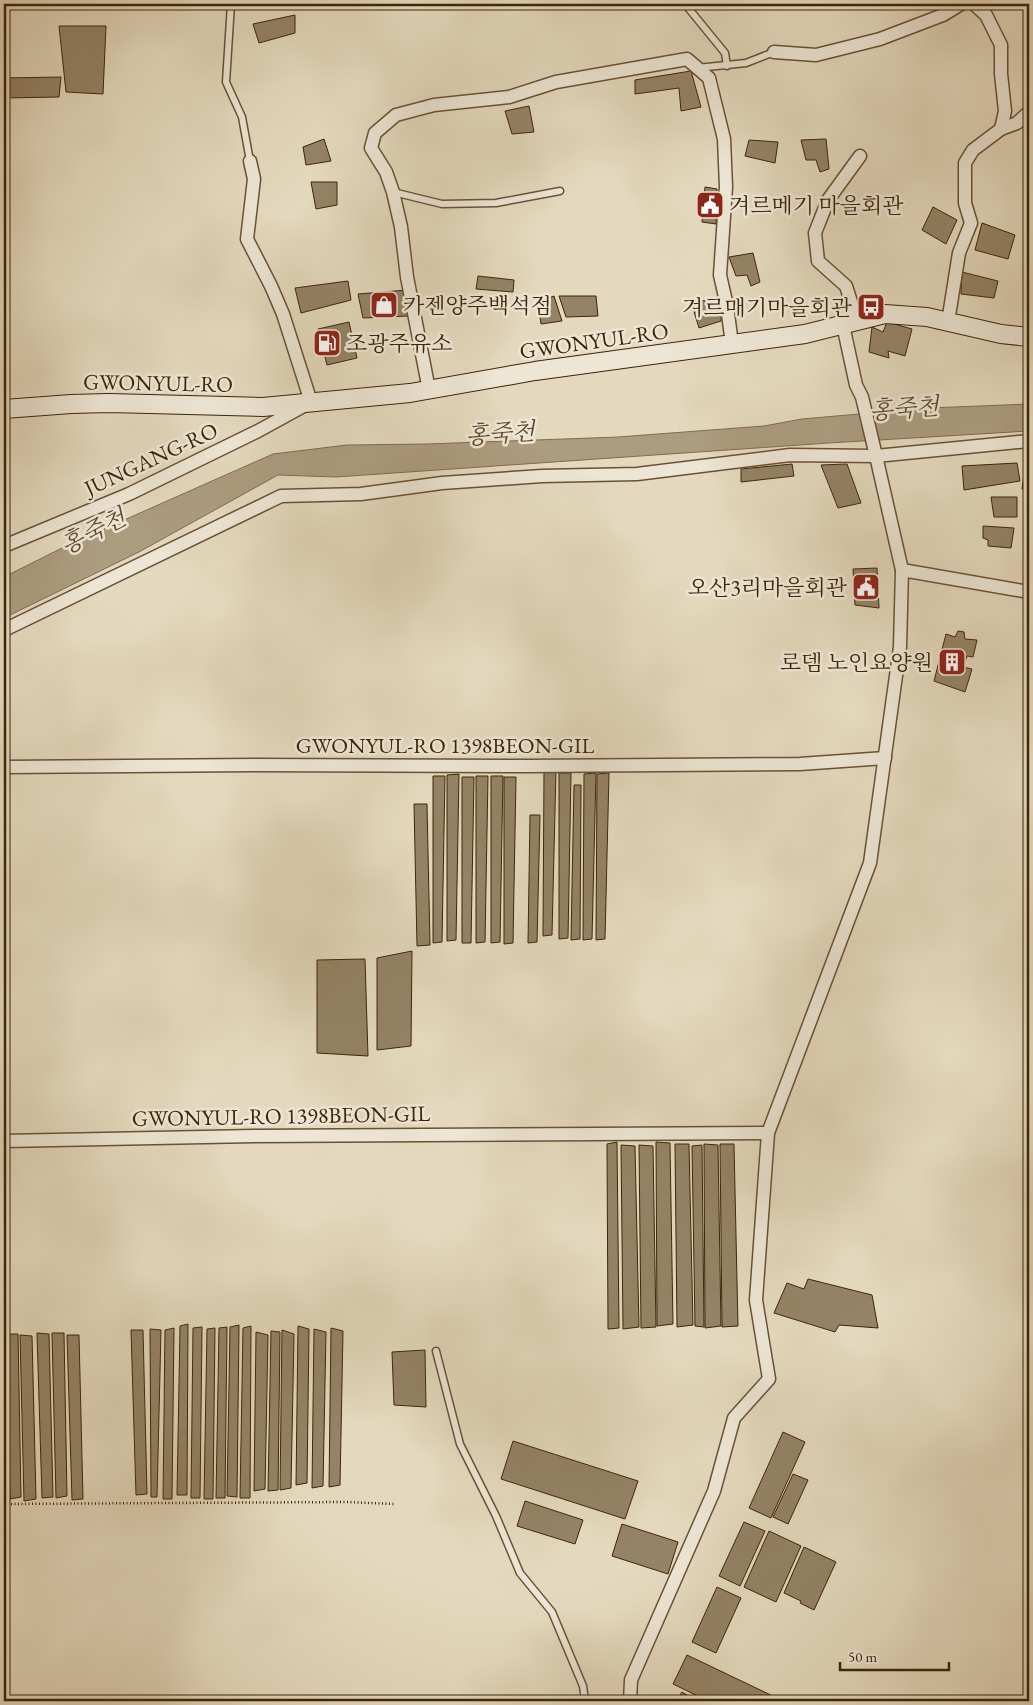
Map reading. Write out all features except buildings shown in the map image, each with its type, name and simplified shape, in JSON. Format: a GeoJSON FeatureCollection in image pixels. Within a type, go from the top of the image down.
{"type":"FeatureCollection","features":[{"type":"Feature","properties":{"kind":"main road","name":"GWONYUL-RO"},"geometry":{"type":"LineString","coordinates":[[4,410],[71,404],[109,403],[263,407],[350,399],[429,390],[535,372],[804,334],[885,314],[927,317],[1001,334],[1029,337]]}},
{"type":"Feature","properties":{"kind":"street"},"geometry":{"type":"LineString","coordinates":[[774,52],[816,55],[825,53],[889,35],[943,16],[961,4]]}},
{"type":"Feature","properties":{"kind":"street"},"geometry":{"type":"LineString","coordinates":[[974,4],[986,15],[1001,45],[1001,74],[1005,111],[1001,129]]}},
{"type":"Feature","properties":{"kind":"street"},"geometry":{"type":"LineString","coordinates":[[429,390],[407,277],[401,227],[393,192],[386,172],[371,148],[375,133],[396,115],[434,105],[509,97],[556,82],[687,59],[708,78],[724,139],[726,187],[720,275],[727,306],[732,344]]}},
{"type":"Feature","properties":{"kind":"street"},"geometry":{"type":"LineString","coordinates":[[948,322],[959,253],[971,224],[965,203],[965,163],[973,150],[1001,129],[1017,123],[1029,112]]}},
{"type":"Feature","properties":{"kind":"street"},"geometry":{"type":"LineString","coordinates":[[630,1701],[631,1680],[714,1491],[734,1418],[769,1379],[756,1300],[768,1133],[870,863],[900,647],[902,570],[862,397],[856,385],[846,286],[818,261],[815,233],[828,200],[860,156]]}},
{"type":"Feature","properties":{"kind":"street"},"geometry":{"type":"LineString","coordinates":[[250,161],[254,179],[247,239],[272,286],[283,314],[311,402]]}},
{"type":"Feature","properties":{"kind":"street","name":"JUNGANG-RO"},"geometry":{"type":"LineString","coordinates":[[4,546],[129,494],[258,431],[311,402]]}},
{"type":"Feature","properties":{"kind":"street"},"geometry":{"type":"LineString","coordinates":[[4,630],[281,496],[361,494],[442,483],[542,476],[638,474],[790,455],[876,456],[1029,441]]}},
{"type":"Feature","properties":{"kind":"street"},"geometry":{"type":"LineString","coordinates":[[902,570],[1029,592]]}},
{"type":"Feature","properties":{"kind":"street","name":"GWONYUL-RO 1398BEON-GIL"},"geometry":{"type":"LineString","coordinates":[[4,767],[800,764],[885,758]]}},
{"type":"Feature","properties":{"kind":"street","name":"GWONYUL-RO 1398BEON-GIL"},"geometry":{"type":"LineString","coordinates":[[4,1141],[264,1136],[768,1133]]}},
{"type":"Feature","properties":{"kind":"lane"},"geometry":{"type":"LineString","coordinates":[[231,4],[226,82],[242,117],[250,161]]}},
{"type":"Feature","properties":{"kind":"lane"},"geometry":{"type":"LineString","coordinates":[[685,4],[725,54],[727,66]]}},
{"type":"Feature","properties":{"kind":"lane"},"geometry":{"type":"LineString","coordinates":[[697,68],[746,63],[774,52]]}},
{"type":"Feature","properties":{"kind":"lane"},"geometry":{"type":"LineString","coordinates":[[393,192],[442,204],[496,203],[560,191]]}},
{"type":"Feature","properties":{"kind":"lane"},"geometry":{"type":"LineString","coordinates":[[436,1351],[460,1444],[496,1516],[520,1573],[552,1612],[583,1686],[585,1701]]}},
{"type":"Feature","properties":{"kind":"path"},"geometry":{"type":"LineString","coordinates":[[4,1504],[346,1502],[394,1504]]}},
{"type":"Feature","properties":{"kind":"shaded area"},"geometry":{"type":"Polygon","coordinates":[[[1029,404],[1029,431],[336,477],[278,475],[139,552],[4,618],[4,577],[70,544],[273,454],[347,445],[618,437],[764,426],[802,419],[928,408],[1029,404]]]}},
{"type":"Feature","properties":{"kind":"place","name":"겨르메기 마을회관"},"geometry":{"type":"Point","coordinates":[710,205]}},
{"type":"Feature","properties":{"kind":"place","name":"카젠양주백석점"},"geometry":{"type":"Point","coordinates":[384,305]}},
{"type":"Feature","properties":{"kind":"place","name":"겨르매기마을회관"},"geometry":{"type":"Point","coordinates":[871,307]}},
{"type":"Feature","properties":{"kind":"place","name":"조광주유소"},"geometry":{"type":"Point","coordinates":[327,343]}},
{"type":"Feature","properties":{"kind":"place","name":"오산3리마을회관"},"geometry":{"type":"Point","coordinates":[866,587]}},
{"type":"Feature","properties":{"kind":"place","name":"로뎀 노인요양원"},"geometry":{"type":"Point","coordinates":[952,662]}},
{"type":"Feature","properties":{"kind":"water label","name":"홍죽천"},"geometry":{"type":"Point","coordinates":[904,408]}},
{"type":"Feature","properties":{"kind":"water label","name":"홍죽천"},"geometry":{"type":"Point","coordinates":[500,433]}},
{"type":"Feature","properties":{"kind":"water label","name":"홍죽천"},"geometry":{"type":"Point","coordinates":[93,531]}}]}
